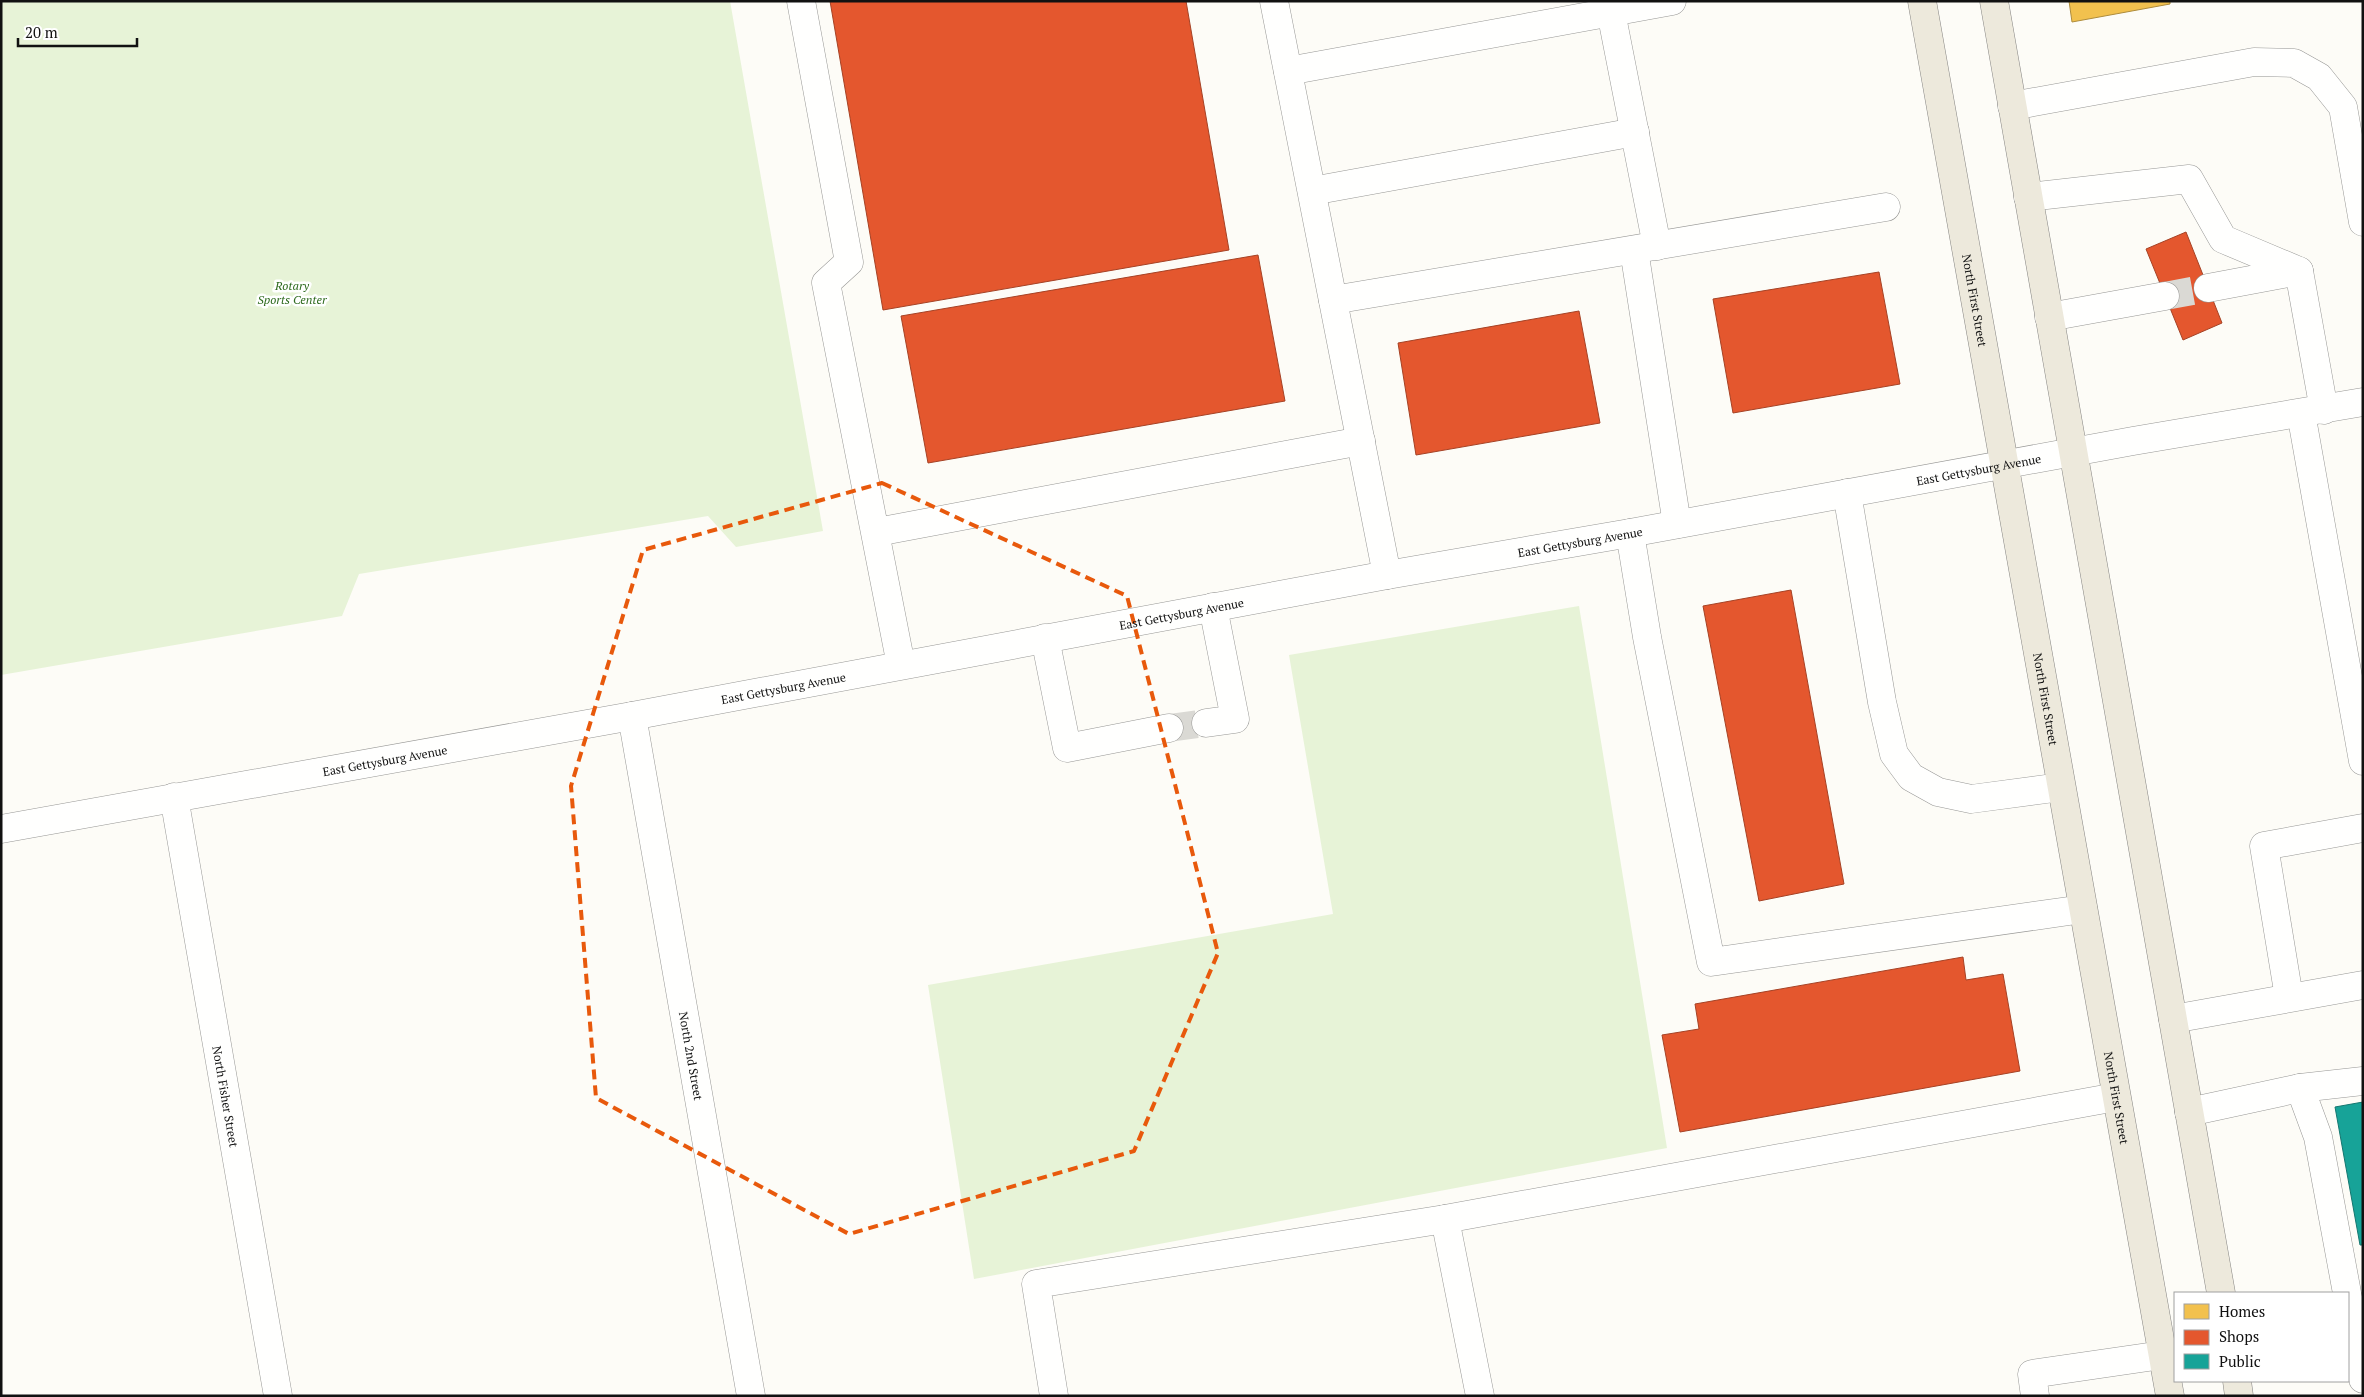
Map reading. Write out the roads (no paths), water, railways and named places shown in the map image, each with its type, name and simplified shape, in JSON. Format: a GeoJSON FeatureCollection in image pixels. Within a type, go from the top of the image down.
{"type":"FeatureCollection","features":[{"type":"Feature","properties":{"kind":"main road","name":"North First Street"},"geometry":{"type":"LineString","coordinates":[[1922,1],[2170,1396]]}},
{"type":"Feature","properties":{"kind":"main road"},"geometry":{"type":"LineString","coordinates":[[1994,1],[2221,1292]]}},
{"type":"Feature","properties":{"kind":"main road"},"geometry":{"type":"LineString","coordinates":[[2237,1382],[2239,1396]]}},
{"type":"Feature","properties":{"kind":"street"},"geometry":{"type":"LineString","coordinates":[[801,1],[850,262],[826,283],[877,532],[901,664]]}},
{"type":"Feature","properties":{"kind":"street"},"geometry":{"type":"LineString","coordinates":[[1274,1],[1387,575]]}},
{"type":"Feature","properties":{"kind":"street"},"geometry":{"type":"LineString","coordinates":[[1288,71],[1672,1]]}},
{"type":"Feature","properties":{"kind":"street"},"geometry":{"type":"LineString","coordinates":[[1612,12],[1635,132],[1677,524]]}},
{"type":"Feature","properties":{"kind":"street"},"geometry":{"type":"LineString","coordinates":[[2012,106],[2254,62],[2294,63],[2319,77],[2343,107],[2363,222]]}},
{"type":"Feature","properties":{"kind":"street"},"geometry":{"type":"LineString","coordinates":[[1312,192],[1635,132]]}},
{"type":"Feature","properties":{"kind":"street"},"geometry":{"type":"LineString","coordinates":[[2028,197],[2189,179],[2222,238],[2299,271]]}},
{"type":"Feature","properties":{"kind":"street"},"geometry":{"type":"LineString","coordinates":[[1333,300],[1886,207]]}},
{"type":"Feature","properties":{"kind":"street"},"geometry":{"type":"LineString","coordinates":[[2208,288],[2299,271]]}},
{"type":"Feature","properties":{"kind":"street"},"geometry":{"type":"LineString","coordinates":[[2299,271],[2313,411],[2363,761]]}},
{"type":"Feature","properties":{"kind":"street"},"geometry":{"type":"LineString","coordinates":[[2049,317],[2165,296]]}},
{"type":"Feature","properties":{"kind":"street","name":"East Gettysburg Avenue"},"geometry":{"type":"LineString","coordinates":[[1,829],[632,716],[901,664],[1387,575],[2363,402]]}},
{"type":"Feature","properties":{"kind":"street"},"geometry":{"type":"LineString","coordinates":[[877,532],[1361,441]]}},
{"type":"Feature","properties":{"kind":"street"},"geometry":{"type":"LineString","coordinates":[[1847,493],[1882,702],[1894,754],[1911,777],[1938,792],[1971,799],[2061,787]]}},
{"type":"Feature","properties":{"kind":"street"},"geometry":{"type":"LineString","coordinates":[[1630,533],[1647,637],[1711,962],[2083,909]]}},
{"type":"Feature","properties":{"kind":"street"},"geometry":{"type":"LineString","coordinates":[[1206,723],[1235,719],[1213,607]]}},
{"type":"Feature","properties":{"kind":"street"},"geometry":{"type":"LineString","coordinates":[[1045,638],[1067,748],[1169,728]]}},
{"type":"Feature","properties":{"kind":"street","name":"North 2nd Street"},"geometry":{"type":"LineString","coordinates":[[632,716],[751,1396]]}},
{"type":"Feature","properties":{"kind":"street","name":"North Fisher Street"},"geometry":{"type":"LineString","coordinates":[[174,797],[278,1396]]}},
{"type":"Feature","properties":{"kind":"street"},"geometry":{"type":"LineString","coordinates":[[2289,998],[2264,846],[2363,828]]}},
{"type":"Feature","properties":{"kind":"street"},"geometry":{"type":"LineString","coordinates":[[2173,1019],[2363,984]]}},
{"type":"Feature","properties":{"kind":"street"},"geometry":{"type":"LineString","coordinates":[[2189,1112],[2300,1088],[2363,1081]]}},
{"type":"Feature","properties":{"kind":"street"},"geometry":{"type":"LineString","coordinates":[[2300,1088],[2318,1137],[2347,1292]]}},
{"type":"Feature","properties":{"kind":"street"},"geometry":{"type":"LineString","coordinates":[[1054,1396],[1036,1284],[1445,1219],[2116,1097]]}},
{"type":"Feature","properties":{"kind":"street"},"geometry":{"type":"LineString","coordinates":[[1445,1219],[1480,1396]]}},
{"type":"Feature","properties":{"kind":"street"},"geometry":{"type":"LineString","coordinates":[[2349,1303],[2363,1379]]}},
{"type":"Feature","properties":{"kind":"street"},"geometry":{"type":"LineString","coordinates":[[2035,1396],[2032,1374],[2162,1355]]}},
{"type":"Feature","properties":{"kind":"tunnel"},"geometry":{"type":"LineString","coordinates":[[2165,296],[2208,288]]}},
{"type":"Feature","properties":{"kind":"tunnel"},"geometry":{"type":"LineString","coordinates":[[1169,728],[1206,723]]}},
{"type":"Feature","properties":{"kind":"park label","name":"Rotary Sports Center"},"geometry":{"type":"Point","coordinates":[292,292]}}]}
